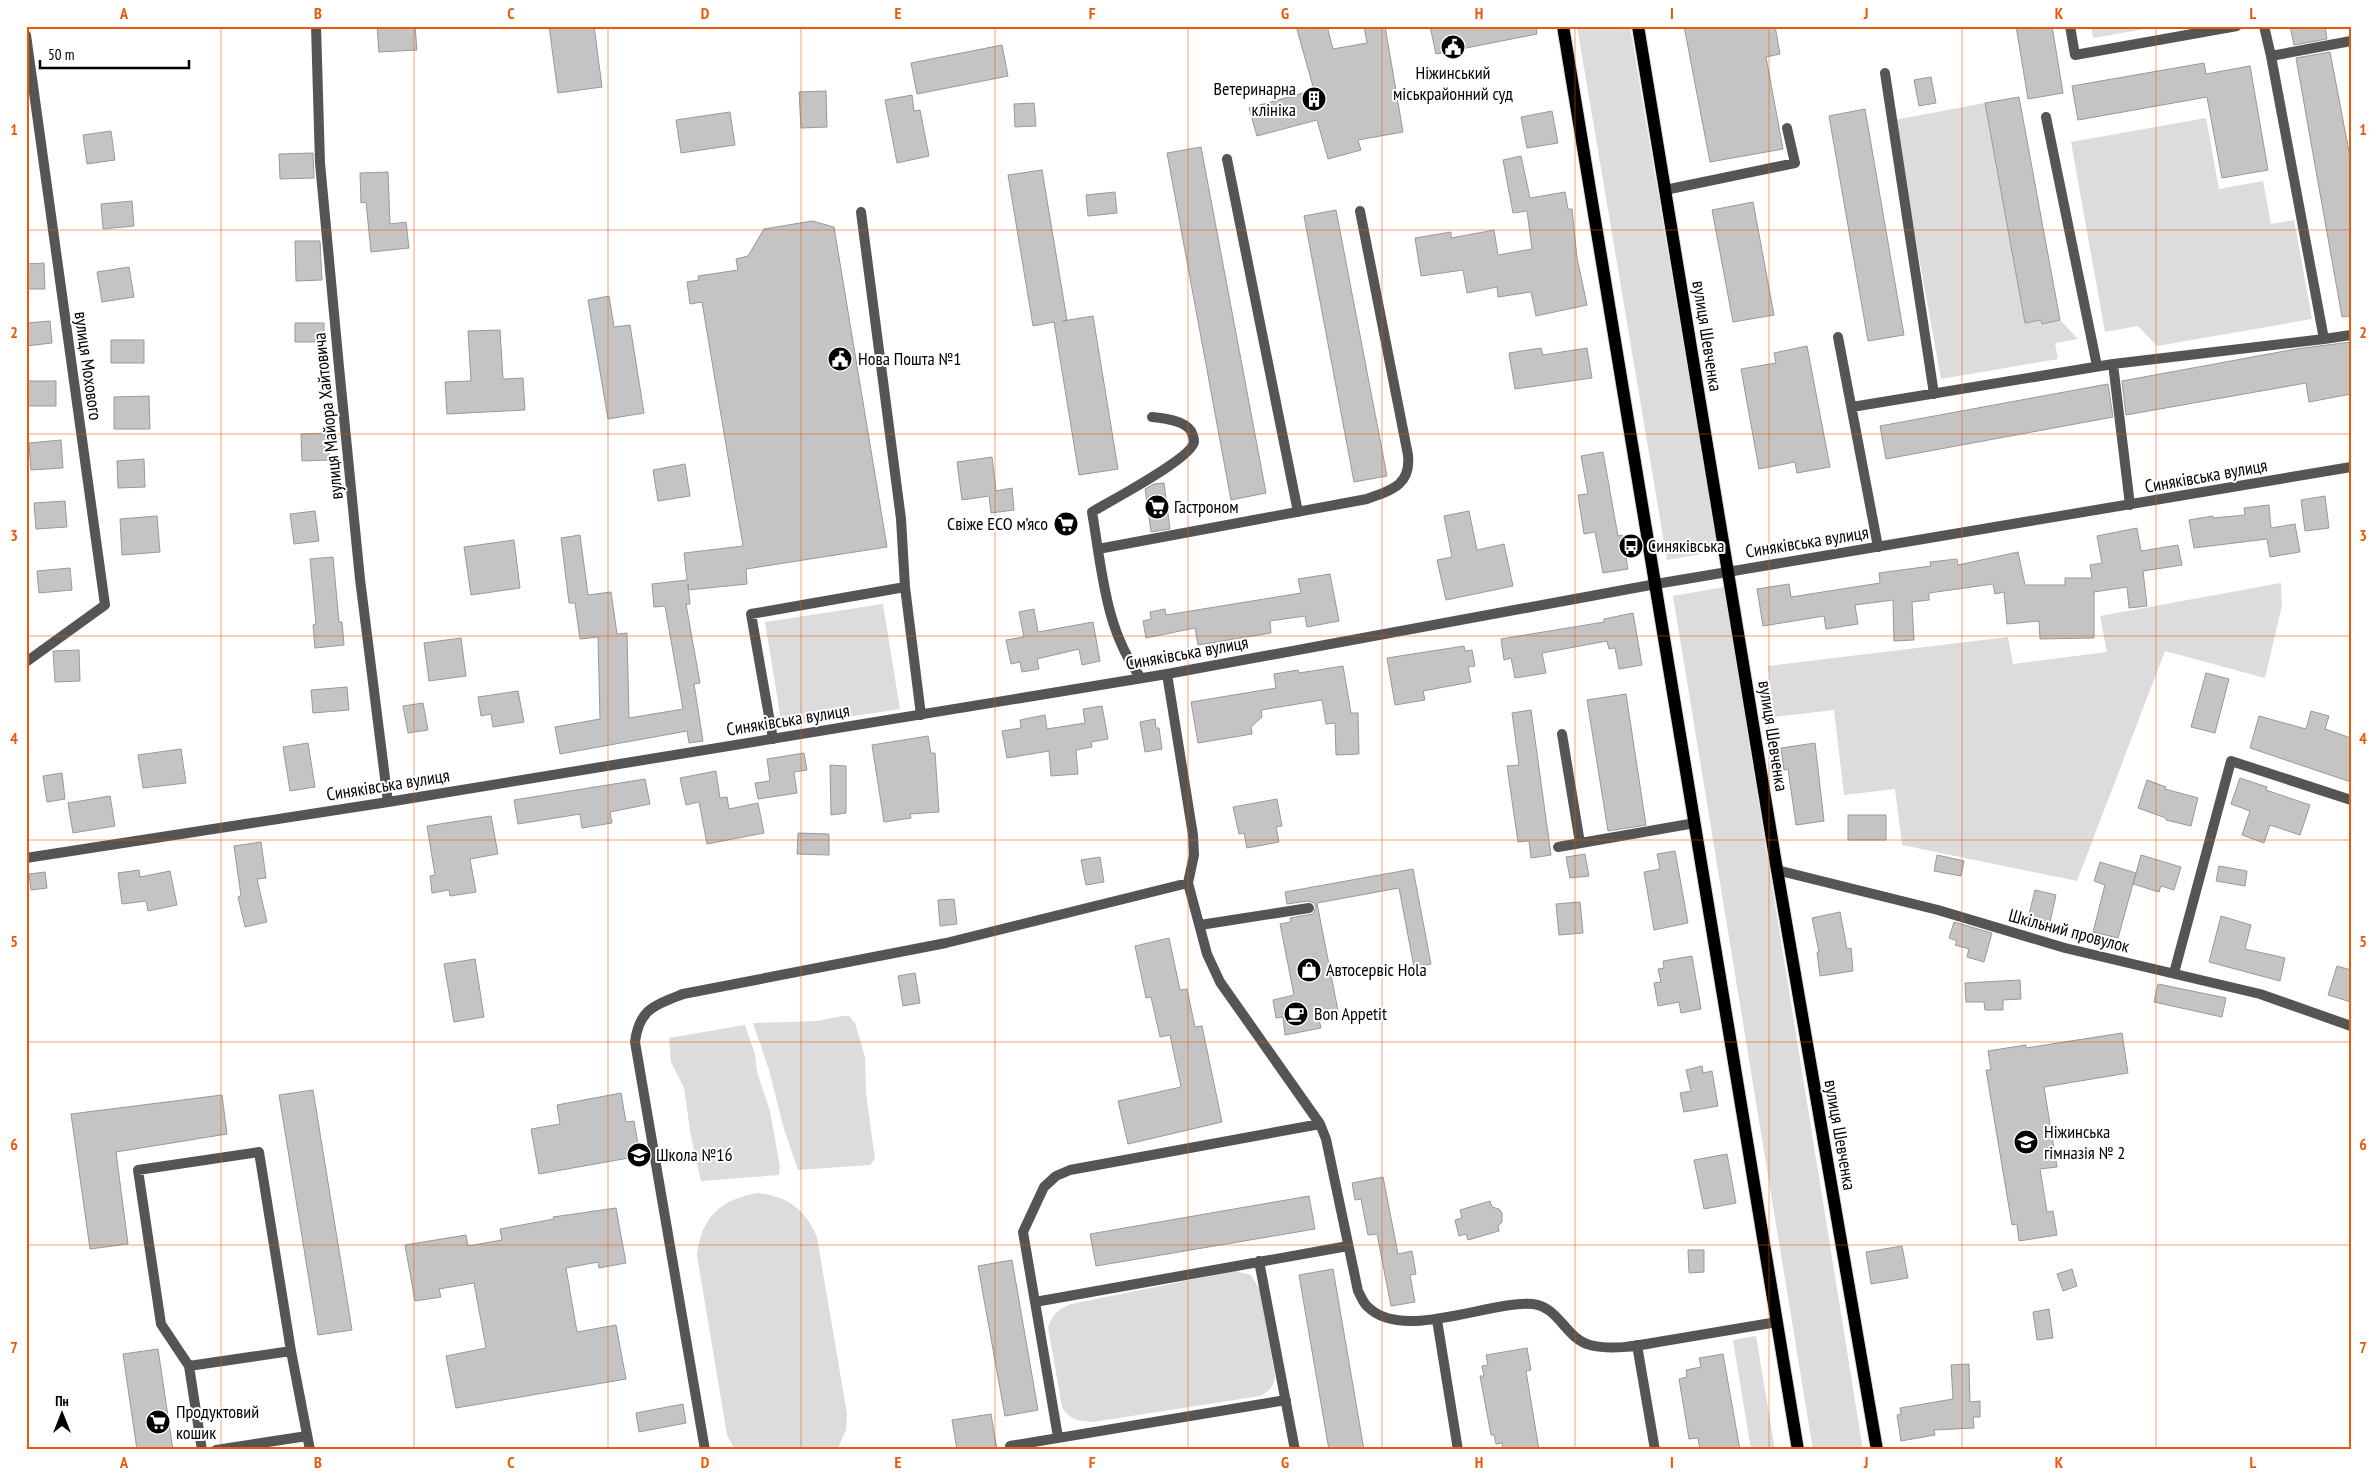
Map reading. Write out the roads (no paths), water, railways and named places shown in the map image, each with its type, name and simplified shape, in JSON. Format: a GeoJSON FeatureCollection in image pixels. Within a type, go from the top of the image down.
{"type":"FeatureCollection","features":[{"type":"Feature","properties":{"kind":"main road"},"geometry":{"type":"LineString","coordinates":[[1564,26],[1798,1450]]}},
{"type":"Feature","properties":{"kind":"main road","name":"вулиця Шевченка"},"geometry":{"type":"LineString","coordinates":[[1638,26],[1777,870],[1877,1450]]}},
{"type":"Feature","properties":{"kind":"street","name":"вулиця Майора Хайтовича"},"geometry":{"type":"LineString","coordinates":[[316,26],[320,163],[337,347],[360,579],[388,802]]}},
{"type":"Feature","properties":{"kind":"street"},"geometry":{"type":"LineString","coordinates":[[2070,26],[2075,55],[2237,26]]}},
{"type":"Feature","properties":{"kind":"street"},"geometry":{"type":"LineString","coordinates":[[2264,26],[2324,340]]}},
{"type":"Feature","properties":{"kind":"street","name":"вулиця Мохового"},"geometry":{"type":"LineString","coordinates":[[26,35],[105,605],[26,662]]}},
{"type":"Feature","properties":{"kind":"street"},"geometry":{"type":"LineString","coordinates":[[2271,56],[2351,41]]}},
{"type":"Feature","properties":{"kind":"street"},"geometry":{"type":"LineString","coordinates":[[1885,73],[1934,394]]}},
{"type":"Feature","properties":{"kind":"street"},"geometry":{"type":"LineString","coordinates":[[2046,117],[2097,366]]}},
{"type":"Feature","properties":{"kind":"street"},"geometry":{"type":"LineString","coordinates":[[1666,190],[1795,163],[1787,128]]}},
{"type":"Feature","properties":{"kind":"street"},"geometry":{"type":"LineString","coordinates":[[1227,160],[1298,512]]}},
{"type":"Feature","properties":{"kind":"street"},"geometry":{"type":"LineString","coordinates":[[1098,550],[1367,499],[1390,490],[1407,474],[1409,465],[1360,211]]}},
{"type":"Feature","properties":{"kind":"street"},"geometry":{"type":"LineString","coordinates":[[861,212],[901,520],[904,587],[921,715]]}},
{"type":"Feature","properties":{"kind":"street"},"geometry":{"type":"LineString","coordinates":[[1852,407],[2097,366],[2324,340],[2351,335]]}},
{"type":"Feature","properties":{"kind":"street"},"geometry":{"type":"LineString","coordinates":[[1838,336],[1878,547]]}},
{"type":"Feature","properties":{"kind":"street"},"geometry":{"type":"LineString","coordinates":[[2113,364],[2130,505]]}},
{"type":"Feature","properties":{"kind":"street"},"geometry":{"type":"LineString","coordinates":[[1141,678],[1127,660],[1109,614],[1092,512],[1171,465],[1184,456],[1194,442],[1192,432],[1187,426],[1166,418],[1152,417]]}},
{"type":"Feature","properties":{"kind":"street","name":"Синяківська вулиця"},"geometry":{"type":"LineString","coordinates":[[26,858],[388,802],[1167,674],[1656,584],[2351,467]]}},
{"type":"Feature","properties":{"kind":"street"},"geometry":{"type":"LineString","coordinates":[[773,739],[750,614],[904,587]]}},
{"type":"Feature","properties":{"kind":"street"},"geometry":{"type":"LineString","coordinates":[[1167,674],[1193,835],[1194,855],[1188,883],[1207,954],[1220,982],[1320,1124],[1332,1161],[1358,1291],[1367,1307],[1382,1316],[1398,1319],[1437,1320],[1518,1304],[1535,1304],[1549,1310],[1573,1335],[1587,1344],[1603,1348],[1637,1345],[1777,1322]]}},
{"type":"Feature","properties":{"kind":"street"},"geometry":{"type":"LineString","coordinates":[[1562,734],[1580,843]]}},
{"type":"Feature","properties":{"kind":"street"},"geometry":{"type":"LineString","coordinates":[[2174,973],[2231,761],[2351,800]]}},
{"type":"Feature","properties":{"kind":"street"},"geometry":{"type":"LineString","coordinates":[[1558,847],[1695,823]]}},
{"type":"Feature","properties":{"kind":"street","name":"Шкільний провулок"},"geometry":{"type":"LineString","coordinates":[[1777,870],[1938,910],[2065,948],[2260,994],[2351,1026]]}},
{"type":"Feature","properties":{"kind":"street"},"geometry":{"type":"LineString","coordinates":[[705,1450],[635,1042],[638,1024],[645,1014],[662,1002],[683,994],[946,943],[1188,883]]}},
{"type":"Feature","properties":{"kind":"street"},"geometry":{"type":"LineString","coordinates":[[1200,925],[1309,908]]}},
{"type":"Feature","properties":{"kind":"street"},"geometry":{"type":"LineString","coordinates":[[1058,1437],[1023,1232],[1044,1187],[1056,1176],[1070,1170],[1320,1124]]}},
{"type":"Feature","properties":{"kind":"street"},"geometry":{"type":"LineString","coordinates":[[202,1450],[189,1366],[161,1324],[138,1170],[259,1152],[291,1351],[310,1450]]}},
{"type":"Feature","properties":{"kind":"street"},"geometry":{"type":"LineString","coordinates":[[1035,1302],[1348,1246]]}},
{"type":"Feature","properties":{"kind":"street"},"geometry":{"type":"LineString","coordinates":[[1258,1261],[1295,1450]]}},
{"type":"Feature","properties":{"kind":"street"},"geometry":{"type":"LineString","coordinates":[[1437,1320],[1458,1450]]}},
{"type":"Feature","properties":{"kind":"street"},"geometry":{"type":"LineString","coordinates":[[1637,1345],[1655,1450]]}},
{"type":"Feature","properties":{"kind":"street"},"geometry":{"type":"LineString","coordinates":[[189,1366],[291,1351]]}},
{"type":"Feature","properties":{"kind":"street"},"geometry":{"type":"LineString","coordinates":[[1010,1450],[1010,1446],[1058,1437],[1286,1400]]}},
{"type":"Feature","properties":{"kind":"street"},"geometry":{"type":"LineString","coordinates":[[216,1450],[307,1436]]}},
{"type":"Feature","properties":{"kind":"place","name":"Ніжинський міськрайонний суд"},"geometry":{"type":"Point","coordinates":[1453,47]}},
{"type":"Feature","properties":{"kind":"place","name":"Ветеринарна клініка"},"geometry":{"type":"Point","coordinates":[1314,99]}},
{"type":"Feature","properties":{"kind":"place","name":"Нова Пошта №1"},"geometry":{"type":"Point","coordinates":[840,359]}},
{"type":"Feature","properties":{"kind":"place","name":"Гастроном"},"geometry":{"type":"Point","coordinates":[1157,507]}},
{"type":"Feature","properties":{"kind":"place","name":"Свіже ECO м’ясо"},"geometry":{"type":"Point","coordinates":[1066,524]}},
{"type":"Feature","properties":{"kind":"place","name":"Синяківська"},"geometry":{"type":"Point","coordinates":[1631,546]}},
{"type":"Feature","properties":{"kind":"place","name":"Автосервіс Hola"},"geometry":{"type":"Point","coordinates":[1309,970]}},
{"type":"Feature","properties":{"kind":"place","name":"Bon Appetit"},"geometry":{"type":"Point","coordinates":[1296,1014]}},
{"type":"Feature","properties":{"kind":"place","name":"Ніжинська гімназія № 2"},"geometry":{"type":"Point","coordinates":[2026,1142]}},
{"type":"Feature","properties":{"kind":"place","name":"Школа №16"},"geometry":{"type":"Point","coordinates":[639,1155]}},
{"type":"Feature","properties":{"kind":"place","name":"Продуктовий кошик"},"geometry":{"type":"Point","coordinates":[158,1422]}}]}
